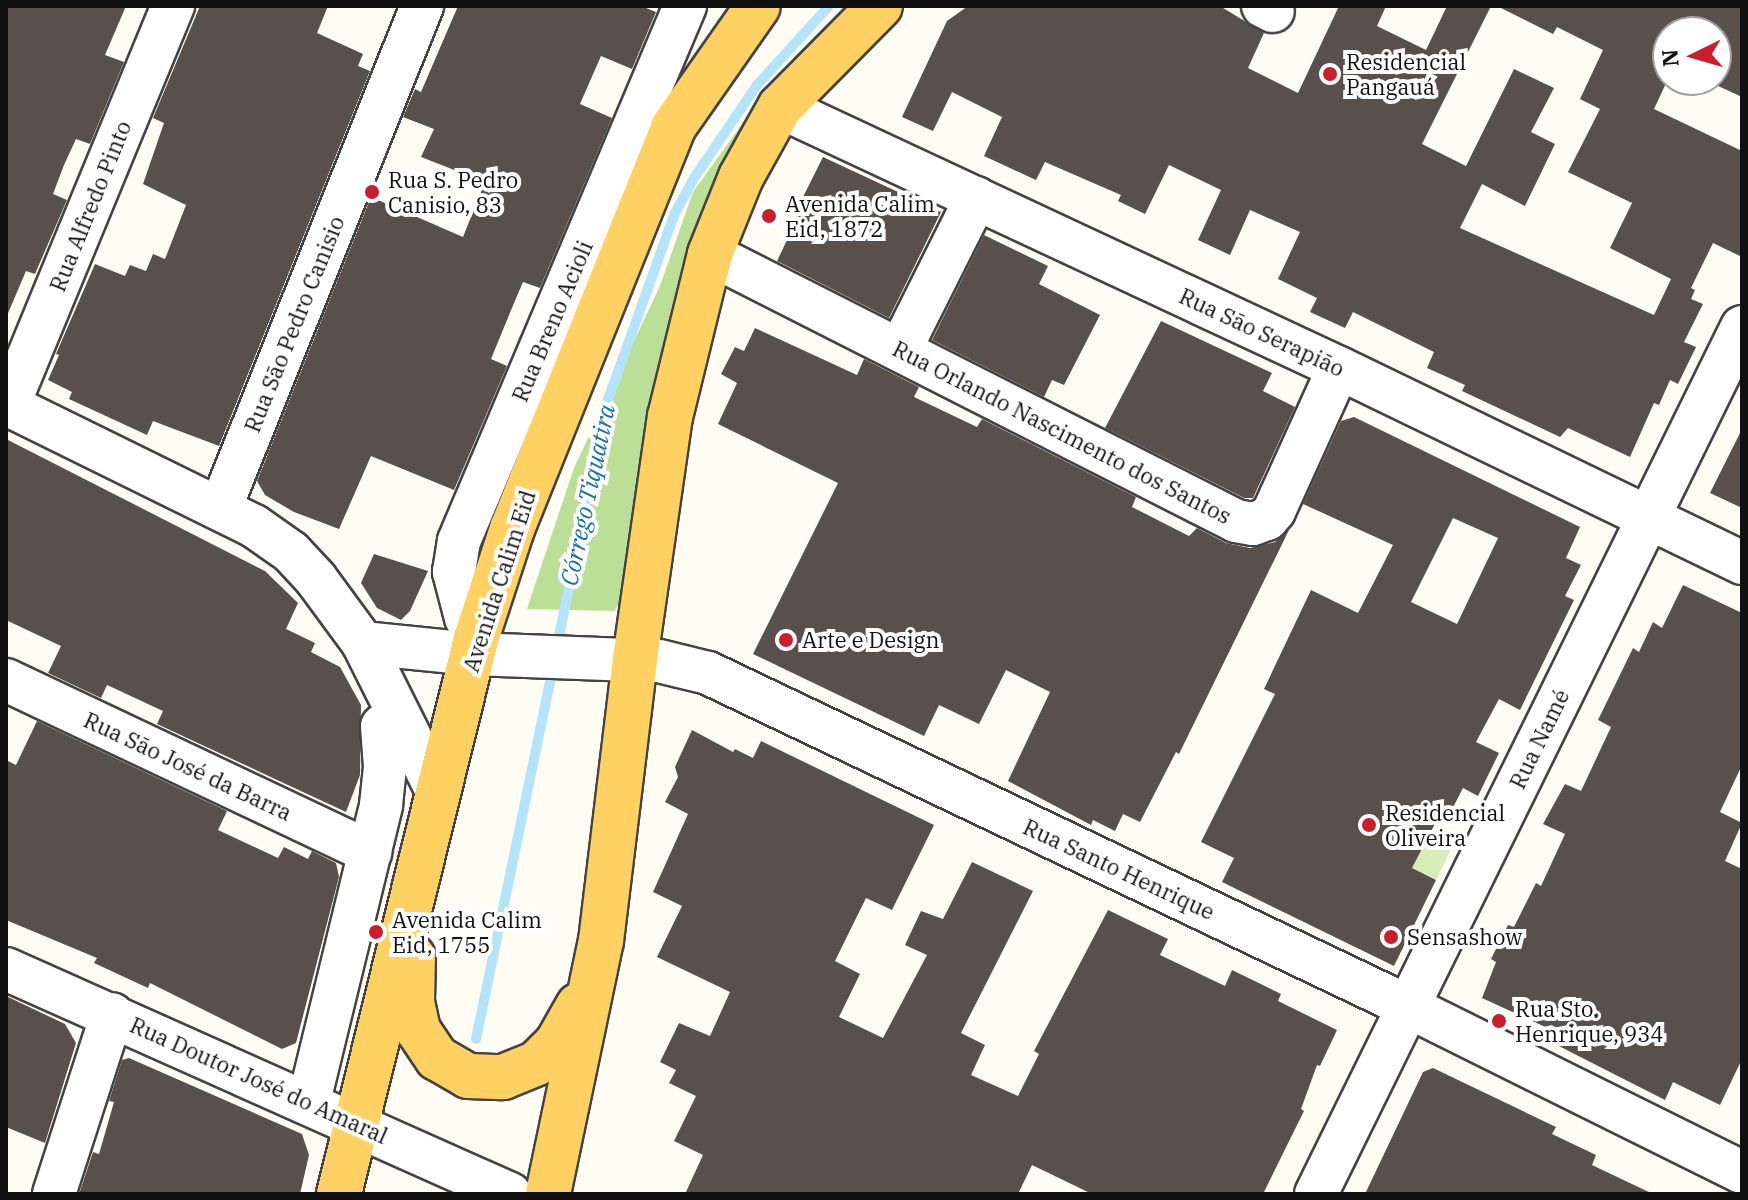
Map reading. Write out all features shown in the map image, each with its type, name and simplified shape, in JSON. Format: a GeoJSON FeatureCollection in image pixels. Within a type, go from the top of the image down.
{"type":"FeatureCollection","features":[{"type":"Feature","properties":{"kind":"main road","name":"Avenida Calim Eid"},"geometry":{"type":"LineString","coordinates":[[339,1194],[474,646],[512,529],[674,126],[758,6]]}},
{"type":"Feature","properties":{"kind":"main road"},"geometry":{"type":"LineString","coordinates":[[548,1194],[601,941],[620,658],[670,417],[710,254],[741,177],[780,107],[880,6]]}},
{"type":"Feature","properties":{"kind":"main road"},"geometry":{"type":"LineString","coordinates":[[418,871],[412,992],[414,1017],[423,1040],[437,1058],[468,1076],[492,1079],[516,1075],[547,1055],[576,1010],[601,941]]}},
{"type":"Feature","properties":{"kind":"street","name":"Rua Alfredo Pinto"},"geometry":{"type":"LineString","coordinates":[[7,405],[173,6]]}},
{"type":"Feature","properties":{"kind":"street","name":"Rua São Pedro Canisio"},"geometry":{"type":"LineString","coordinates":[[220,509],[422,6]]}},
{"type":"Feature","properties":{"kind":"street","name":"Rua Breno Acioli"},"geometry":{"type":"LineString","coordinates":[[474,646],[456,584],[454,559],[459,541],[685,6]]}},
{"type":"Feature","properties":{"kind":"street"},"geometry":{"type":"LineString","coordinates":[[674,126],[696,39],[709,6]]}},
{"type":"Feature","properties":{"kind":"street","name":"Rua São Serapião"},"geometry":{"type":"LineString","coordinates":[[780,107],[1339,368],[1742,563]]}},
{"type":"Feature","properties":{"kind":"street"},"geometry":{"type":"LineString","coordinates":[[900,350],[976,198]]}},
{"type":"Feature","properties":{"kind":"street","name":"Rua Orlando Nascimento dos Santos"},"geometry":{"type":"LineString","coordinates":[[710,254],[1236,521],[1253,524],[1267,519],[1274,511],[1339,368]]}},
{"type":"Feature","properties":{"kind":"street","name":"Rua Namé"},"geometry":{"type":"LineString","coordinates":[[1316,1194],[1742,327]]}},
{"type":"Feature","properties":{"kind":"street"},"geometry":{"type":"LineString","coordinates":[[7,405],[254,526],[291,552],[316,579],[363,643],[437,791]]}},
{"type":"Feature","properties":{"kind":"street","name":"Rua Santo Henrique"},"geometry":{"type":"LineString","coordinates":[[363,643],[474,646],[525,655],[620,658],[708,673],[1407,1006],[1742,1172]]}},
{"type":"Feature","properties":{"kind":"street","name":"Rua São José da Barra"},"geometry":{"type":"LineString","coordinates":[[6,680],[370,852]]}},
{"type":"Feature","properties":{"kind":"street"},"geometry":{"type":"LineString","coordinates":[[309,1101],[370,852],[384,780],[382,726]]}},
{"type":"Feature","properties":{"kind":"street","name":"Rua Doutor José do Amaral"},"geometry":{"type":"LineString","coordinates":[[6,969],[309,1101],[510,1194]]}},
{"type":"Feature","properties":{"kind":"street"},"geometry":{"type":"LineString","coordinates":[[54,1194],[112,1014]]}},
{"type":"Feature","properties":{"kind":"green space"},"geometry":{"type":"Polygon","coordinates":[[[773,81],[688,292],[640,559],[615,611],[527,609],[574,468],[660,286],[693,192],[773,81]]]}},
{"type":"Feature","properties":{"kind":"green space"},"geometry":{"type":"Polygon","coordinates":[[[1430,833],[1453,845],[1436,880],[1412,868],[1430,833]]]}},
{"type":"Feature","properties":{"kind":"building"},"geometry":{"type":"Polygon","coordinates":[[[6,6],[126,6],[105,55],[124,62],[90,144],[76,139],[64,165],[53,194],[67,200],[35,274],[26,271],[6,318],[6,6]]]}},
{"type":"Feature","properties":{"kind":"building"},"geometry":{"type":"Polygon","coordinates":[[[200,6],[328,6],[317,33],[363,54],[358,66],[370,71],[219,446],[153,421],[147,435],[69,399],[72,392],[48,380],[95,264],[125,276],[130,265],[146,271],[153,254],[165,259],[186,205],[143,184],[164,123],[153,118],[200,6]]]}},
{"type":"Feature","properties":{"kind":"building"},"geometry":{"type":"Polygon","coordinates":[[[458,6],[641,6],[656,12],[632,69],[601,56],[580,104],[612,118],[540,288],[523,282],[514,303],[491,359],[507,366],[454,490],[371,456],[339,529],[294,512],[265,495],[257,481],[371,197],[463,237],[485,182],[421,157],[434,129],[403,117],[415,89],[421,92],[458,6]]]}},
{"type":"Feature","properties":{"kind":"building"},"geometry":{"type":"Polygon","coordinates":[[[968,6],[1220,6],[1264,33],[1248,68],[1298,93],[1339,6],[1386,6],[1377,26],[1426,50],[1447,6],[1491,6],[1422,144],[1466,166],[1514,69],[1554,88],[1531,132],[1555,144],[1525,206],[1482,184],[1460,228],[1654,315],[1671,279],[1675,281],[1610,248],[1632,203],[1568,172],[1600,109],[1580,99],[1603,50],[1557,27],[1553,34],[1497,6],[1742,6],[1742,97],[1732,92],[1732,16],[1652,16],[1652,96],[1660,96],[1654,109],[1742,151],[1742,257],[1713,243],[1691,288],[1695,290],[1691,299],[1703,304],[1684,342],[1696,347],[1678,384],[1670,380],[1659,405],[1654,403],[1630,457],[1568,428],[1560,437],[1462,391],[1465,385],[1427,368],[1434,352],[1353,312],[1345,328],[1310,312],[1317,298],[1278,279],[1300,232],[1250,210],[1230,255],[1198,240],[1221,190],[1169,165],[1145,214],[1118,201],[1121,195],[1045,162],[1036,180],[984,156],[1002,117],[952,92],[933,131],[902,117],[947,21],[968,6]]]}},
{"type":"Feature","properties":{"kind":"building"},"geometry":{"type":"Polygon","coordinates":[[[823,157],[941,212],[889,318],[777,261],[799,215],[795,213],[823,157]]]}},
{"type":"Feature","properties":{"kind":"building"},"geometry":{"type":"Polygon","coordinates":[[[984,235],[1048,266],[1039,284],[1100,315],[1064,385],[1052,380],[1044,397],[932,340],[984,235]]]}},
{"type":"Feature","properties":{"kind":"building"},"geometry":{"type":"Polygon","coordinates":[[[1161,321],[1272,373],[1263,391],[1295,407],[1253,498],[1244,498],[1105,428],[1161,321]]]}},
{"type":"Feature","properties":{"kind":"building"},"geometry":{"type":"Polygon","coordinates":[[[755,328],[857,375],[864,359],[919,387],[914,397],[977,427],[982,419],[1136,497],[1132,507],[1189,536],[1197,528],[1226,543],[1250,548],[1275,542],[1289,530],[1179,754],[1176,752],[1140,822],[1123,814],[1115,831],[1093,820],[1091,825],[1008,781],[1050,692],[1006,670],[979,724],[939,705],[924,736],[753,654],[838,483],[718,424],[737,383],[721,374],[735,347],[744,351],[755,328]]]}},
{"type":"Feature","properties":{"kind":"building"},"geometry":{"type":"Polygon","coordinates":[[[1354,417],[1580,527],[1566,558],[1581,565],[1565,596],[1574,600],[1520,710],[1499,699],[1476,742],[1499,753],[1478,796],[1463,788],[1447,819],[1439,816],[1412,868],[1436,880],[1394,966],[1222,882],[1234,858],[1201,842],[1275,694],[1264,689],[1311,590],[1358,613],[1393,545],[1303,504],[1341,421],[1354,417]],[[1453,518],[1411,602],[1457,624],[1498,538],[1453,518]]]}},
{"type":"Feature","properties":{"kind":"building"},"geometry":{"type":"Polygon","coordinates":[[[1742,429],[1742,508],[1710,493],[1742,429]]]}},
{"type":"Feature","properties":{"kind":"building"},"geometry":{"type":"Polygon","coordinates":[[[6,439],[265,571],[298,603],[286,629],[315,643],[311,652],[340,667],[361,705],[360,775],[346,812],[157,724],[163,711],[107,685],[101,698],[48,673],[61,646],[6,620],[6,439]]]}},
{"type":"Feature","properties":{"kind":"building"},"geometry":{"type":"Polygon","coordinates":[[[374,554],[428,571],[410,611],[401,620],[377,608],[361,583],[374,554]]]}},
{"type":"Feature","properties":{"kind":"building"},"geometry":{"type":"Polygon","coordinates":[[[1683,585],[1742,613],[1742,765],[1720,812],[1742,823],[1725,861],[1742,869],[1742,1059],[1720,1105],[1673,1082],[1665,1100],[1549,1041],[1554,1031],[1482,998],[1496,962],[1491,959],[1508,925],[1514,927],[1536,883],[1541,886],[1565,834],[1543,824],[1565,784],[1581,791],[1611,727],[1598,720],[1633,648],[1639,652],[1653,622],[1662,628],[1683,585]]]}},
{"type":"Feature","properties":{"kind":"building"},"geometry":{"type":"Polygon","coordinates":[[[37,721],[227,811],[218,830],[278,858],[284,847],[308,859],[312,851],[336,863],[339,877],[296,1043],[282,1049],[150,983],[148,988],[94,963],[97,958],[6,920],[6,760],[16,765],[37,721]]]}},
{"type":"Feature","properties":{"kind":"building"},"geometry":{"type":"Polygon","coordinates":[[[692,730],[733,752],[735,749],[753,758],[761,741],[934,825],[892,910],[866,898],[835,961],[860,974],[839,1017],[883,1038],[927,955],[905,945],[921,911],[943,919],[972,862],[1033,891],[961,1033],[985,1045],[971,1075],[1018,1096],[1039,1054],[1034,1051],[1108,910],[1168,939],[1160,955],[1225,986],[1232,970],[1281,994],[1278,1001],[1337,1030],[1320,1066],[1317,1065],[1301,1109],[1304,1111],[1263,1194],[1092,1194],[1032,1165],[1018,1194],[685,1194],[703,1155],[674,1141],[696,1096],[669,1083],[676,1070],[660,1062],[679,1023],[710,1036],[730,992],[657,957],[682,906],[653,892],[688,814],[665,802],[678,777],[675,767],[692,730]]]}},
{"type":"Feature","properties":{"kind":"building"},"geometry":{"type":"Polygon","coordinates":[[[6,996],[65,1024],[76,1043],[45,1143],[6,1127],[6,996]]]}},
{"type":"Feature","properties":{"kind":"building"},"geometry":{"type":"Polygon","coordinates":[[[129,1058],[302,1134],[309,1155],[300,1194],[79,1194],[93,1152],[99,1154],[114,1102],[109,1101],[122,1060],[129,1058]]]}},
{"type":"Feature","properties":{"kind":"building"},"geometry":{"type":"Polygon","coordinates":[[[1433,1068],[1556,1127],[1552,1134],[1596,1155],[1592,1165],[1653,1194],[1365,1194],[1423,1072],[1433,1068]]]}},
{"type":"Feature","properties":{"kind":"waterway","name":"Córrego Tiquatira"},"geometry":{"type":"LineString","coordinates":[[557,646],[605,408],[674,215],[694,178],[757,85],[829,6]]}},
{"type":"Feature","properties":{"kind":"waterway","name":"Córrego Tiquatira"},"geometry":{"type":"LineString","coordinates":[[476,1039],[553,666]]}},
{"type":"Feature","properties":{"kind":"place","name":"Residencial Pangauá"},"geometry":{"type":"Point","coordinates":[1330,74]}},
{"type":"Feature","properties":{"kind":"place","name":"Rua S. Pedro Canisio, 83"},"geometry":{"type":"Point","coordinates":[372,192]}},
{"type":"Feature","properties":{"kind":"place","name":"Avenida Calim Eid, 1872"},"geometry":{"type":"Point","coordinates":[769,216]}},
{"type":"Feature","properties":{"kind":"place","name":"Arte e Design"},"geometry":{"type":"Point","coordinates":[786,640]}},
{"type":"Feature","properties":{"kind":"place","name":"Residencial Oliveira"},"geometry":{"type":"Point","coordinates":[1369,825]}},
{"type":"Feature","properties":{"kind":"place","name":"Avenida Calim Eid, 1755"},"geometry":{"type":"Point","coordinates":[376,932]}},
{"type":"Feature","properties":{"kind":"place","name":"Sensashow"},"geometry":{"type":"Point","coordinates":[1391,937]}},
{"type":"Feature","properties":{"kind":"place","name":"Rua Sto. Henrique, 934"},"geometry":{"type":"Point","coordinates":[1499,1021]}}]}
